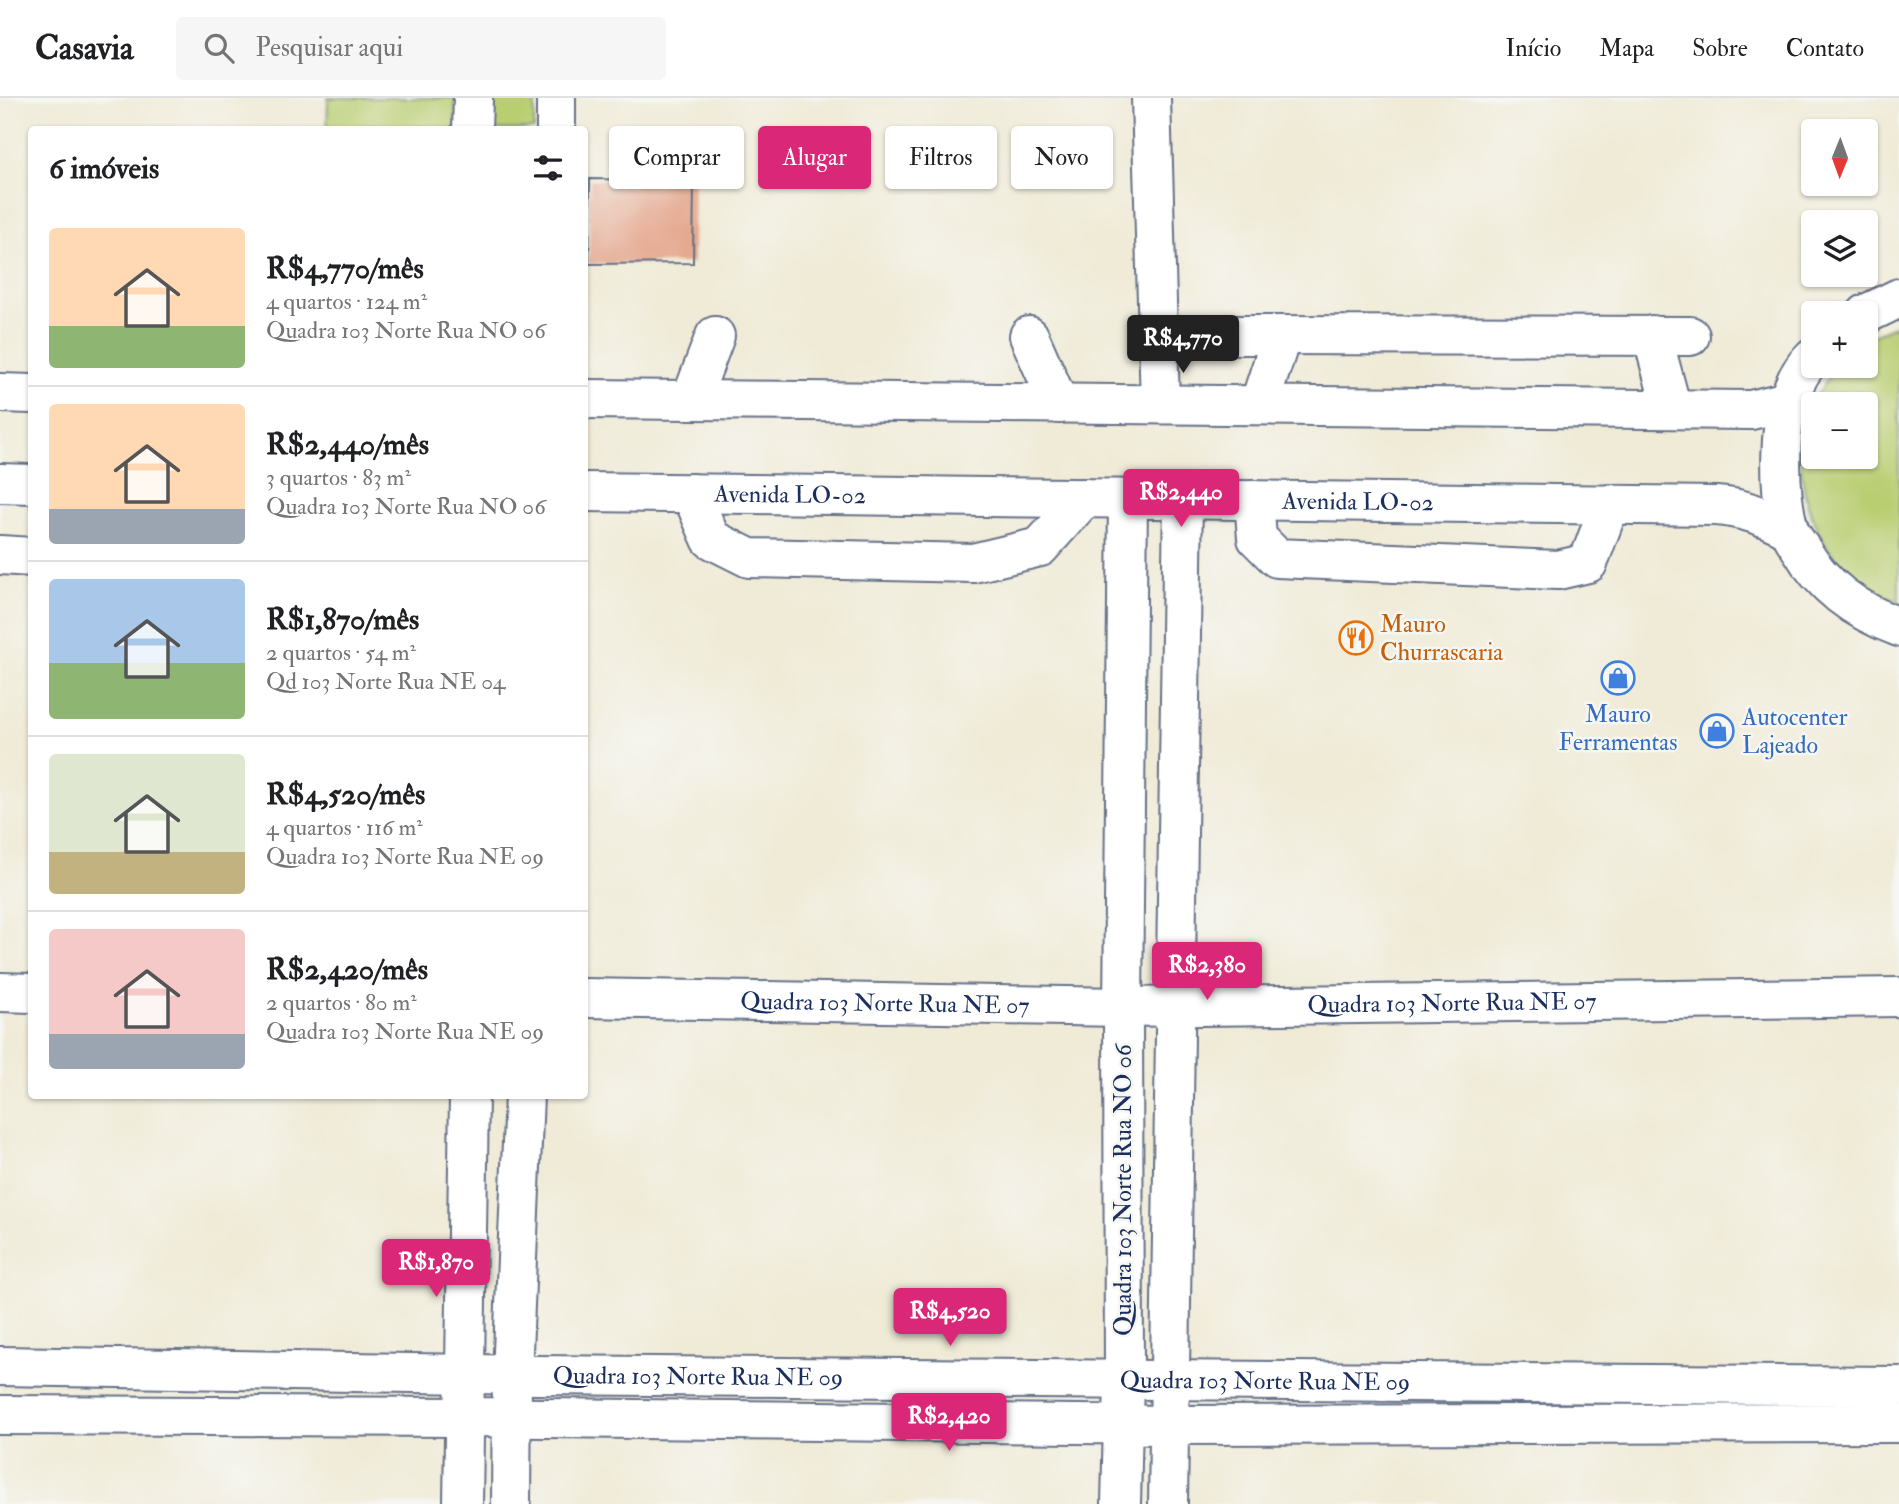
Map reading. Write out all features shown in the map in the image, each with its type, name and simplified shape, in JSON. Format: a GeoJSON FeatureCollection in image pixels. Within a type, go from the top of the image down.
{"type":"FeatureCollection","features":[{"type":"Feature","properties":{"kind":"street"},"geometry":{"type":"LineString","coordinates":[[472,126],[473,98]]}},
{"type":"Feature","properties":{"kind":"street"},"geometry":{"type":"LineString","coordinates":[[556,98],[556,126]]}},
{"type":"Feature","properties":{"kind":"street"},"geometry":{"type":"LineString","coordinates":[[1152,98],[1160,404]]}},
{"type":"Feature","properties":{"kind":"street"},"geometry":{"type":"LineString","coordinates":[[1238,335],[1690,336]]}},
{"type":"Feature","properties":{"kind":"street"},"geometry":{"type":"LineString","coordinates":[[1259,405],[1282,335]]}},
{"type":"Feature","properties":{"kind":"street"},"geometry":{"type":"LineString","coordinates":[[1652,335],[1672,410]]}},
{"type":"Feature","properties":{"kind":"street"},"geometry":{"type":"LineString","coordinates":[[691,400],[715,336]]}},
{"type":"Feature","properties":{"kind":"street"},"geometry":{"type":"LineString","coordinates":[[1029,336],[1059,404]]}},
{"type":"Feature","properties":{"kind":"street"},"geometry":{"type":"LineString","coordinates":[[1801,374],[1788,401],[1781,456],[1788,528],[1811,566],[1841,597],[1874,618],[1899,626]]}},
{"type":"Feature","properties":{"kind":"street"},"geometry":{"type":"LineString","coordinates":[[0,393],[28,394]]}},
{"type":"Feature","properties":{"kind":"street"},"geometry":{"type":"LineString","coordinates":[[588,399],[1672,410],[1751,410],[1788,401]]}},
{"type":"Feature","properties":{"kind":"street"},"geometry":{"type":"LineString","coordinates":[[0,483],[28,484]]}},
{"type":"Feature","properties":{"kind":"street","name":"Avenida LO-02"},"geometry":{"type":"LineString","coordinates":[[588,492],[1734,507],[1760,514],[1788,528]]}},
{"type":"Feature","properties":{"kind":"street"},"geometry":{"type":"LineString","coordinates":[[691,493],[711,539],[749,558],[973,563],[1040,547],[1084,498]]}},
{"type":"Feature","properties":{"kind":"street","name":"Quadra 103 Norte Rua NO 06"},"geometry":{"type":"LineString","coordinates":[[1121,1504],[1124,1379],[1123,1007],[1128,499]]}},
{"type":"Feature","properties":{"kind":"street","name":"Quadra 103 Norte Rua NO 06"},"geometry":{"type":"LineString","coordinates":[[1168,1504],[1183,499]]}},
{"type":"Feature","properties":{"kind":"street"},"geometry":{"type":"LineString","coordinates":[[1254,500],[1257,538],[1277,558],[1558,570],[1588,563],[1610,504]]}},
{"type":"Feature","properties":{"kind":"street"},"geometry":{"type":"LineString","coordinates":[[0,555],[28,557]]}},
{"type":"Feature","properties":{"kind":"street"},"geometry":{"type":"LineString","coordinates":[[0,992],[28,993]]}},
{"type":"Feature","properties":{"kind":"street","name":"Quadra 103 Norte Rua NE 07"},"geometry":{"type":"LineString","coordinates":[[588,998],[1123,1007],[1899,997]]}},
{"type":"Feature","properties":{"kind":"street"},"geometry":{"type":"LineString","coordinates":[[463,1504],[469,1099]]}},
{"type":"Feature","properties":{"kind":"street"},"geometry":{"type":"LineString","coordinates":[[511,1504],[512,1374],[524,1099]]}},
{"type":"Feature","properties":{"kind":"street","name":"Quadra 103 Norte Rua NE 09"},"geometry":{"type":"LineString","coordinates":[[0,1366],[465,1374],[1899,1386]]}},
{"type":"Feature","properties":{"kind":"street","name":"Quadra 103 Norte Rua NE 09"},"geometry":{"type":"LineString","coordinates":[[0,1415],[464,1417],[1122,1425],[1899,1423]]}},
{"type":"Feature","properties":{"kind":"green space"},"geometry":{"type":"Polygon","coordinates":[[[328,98],[455,98],[455,126],[327,126],[328,98]]]}},
{"type":"Feature","properties":{"kind":"green space"},"geometry":{"type":"Polygon","coordinates":[[[490,98],[535,98],[534,126],[490,126],[490,98]]]}},
{"type":"Feature","properties":{"kind":"green space"},"geometry":{"type":"Polygon","coordinates":[[[1899,324],[1899,601],[1874,591],[1852,576],[1835,557],[1820,535],[1803,485],[1802,469],[1878,469],[1878,392],[1819,392],[1829,378],[1878,378],[1878,333],[1899,324]]]}},
{"type":"Feature","properties":{"kind":"building"},"geometry":{"type":"Polygon","coordinates":[[[590,179],[609,179],[609,189],[694,189],[693,263],[589,264],[590,179]]]}},
{"type":"Feature","properties":{"kind":"place","name":"Mauro Churrascaria"},"geometry":{"type":"Point","coordinates":[1356,638]}},
{"type":"Feature","properties":{"kind":"place","name":"Mauro Ferramentas"},"geometry":{"type":"Point","coordinates":[1618,678]}},
{"type":"Feature","properties":{"kind":"place","name":"Autocenter Lajeado"},"geometry":{"type":"Point","coordinates":[1717,731]}}]}
